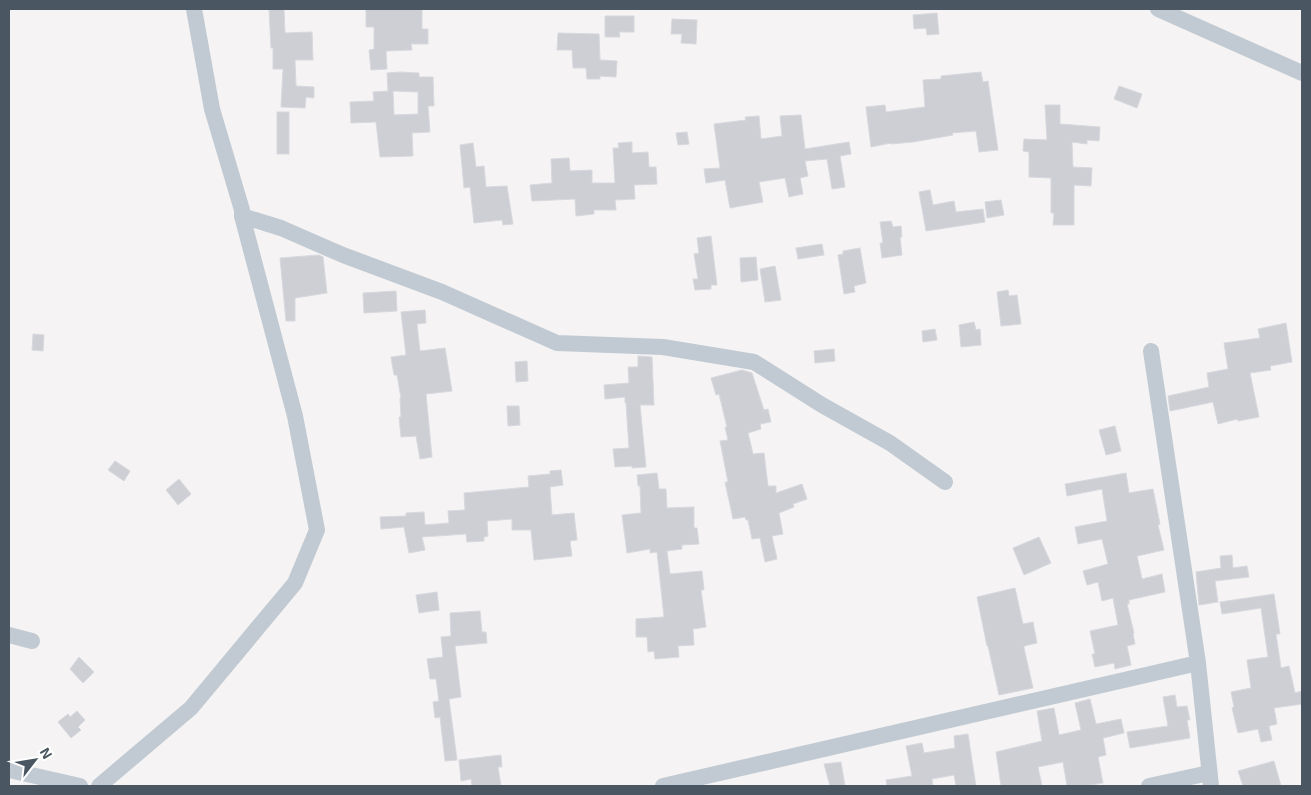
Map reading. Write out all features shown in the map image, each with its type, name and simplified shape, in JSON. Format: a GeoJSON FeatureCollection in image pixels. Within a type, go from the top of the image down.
{"type":"FeatureCollection","features":[{"type":"Feature","properties":{"kind":"street"},"geometry":{"type":"LineString","coordinates":[[99,786],[191,708],[295,583],[317,530],[295,416],[242,210],[212,109],[194,9]]}},
{"type":"Feature","properties":{"kind":"street"},"geometry":{"type":"LineString","coordinates":[[1158,9],[1302,73]]}},
{"type":"Feature","properties":{"kind":"street"},"geometry":{"type":"LineString","coordinates":[[242,216],[281,228],[343,255],[442,292],[557,343],[663,347],[754,362],[822,405],[890,442],[945,482]]}},
{"type":"Feature","properties":{"kind":"street"},"geometry":{"type":"LineString","coordinates":[[1149,786],[1210,780],[1198,663],[1151,351]]}},
{"type":"Feature","properties":{"kind":"street"},"geometry":{"type":"LineString","coordinates":[[9,635],[32,641]]}},
{"type":"Feature","properties":{"kind":"street"},"geometry":{"type":"LineString","coordinates":[[663,786],[1198,663]]}},
{"type":"Feature","properties":{"kind":"street"},"geometry":{"type":"LineString","coordinates":[[9,770],[80,786]]}},
{"type":"Feature","properties":{"kind":"building"},"geometry":{"type":"Polygon","coordinates":[[[269,9],[284,9],[285,33],[312,32],[313,60],[295,60],[296,86],[314,87],[314,98],[306,97],[305,108],[281,107],[283,69],[273,69],[269,9]]]}},
{"type":"Feature","properties":{"kind":"building"},"geometry":{"type":"Polygon","coordinates":[[[366,9],[422,9],[422,29],[428,29],[428,44],[411,44],[412,50],[386,51],[387,69],[371,70],[369,50],[374,49],[374,27],[366,27],[366,9]]]}},
{"type":"Feature","properties":{"kind":"building"},"geometry":{"type":"Polygon","coordinates":[[[937,13],[939,34],[927,35],[926,28],[914,29],[913,15],[937,13]]]}},
{"type":"Feature","properties":{"kind":"building"},"geometry":{"type":"Polygon","coordinates":[[[605,16],[634,16],[634,32],[619,32],[620,37],[605,37],[605,16]]]}},
{"type":"Feature","properties":{"kind":"building"},"geometry":{"type":"Polygon","coordinates":[[[672,19],[697,20],[696,44],[681,43],[682,34],[671,34],[672,19]]]}},
{"type":"Feature","properties":{"kind":"building"},"geometry":{"type":"Polygon","coordinates":[[[558,33],[599,34],[600,60],[617,61],[616,77],[600,76],[600,79],[587,79],[586,68],[573,68],[572,50],[557,50],[558,33]]]}},
{"type":"Feature","properties":{"kind":"building"},"geometry":{"type":"Polygon","coordinates":[[[981,72],[983,82],[988,81],[998,150],[979,152],[976,131],[952,133],[953,135],[871,147],[866,107],[885,105],[886,112],[925,107],[923,80],[941,79],[941,76],[981,72]]]}},
{"type":"Feature","properties":{"kind":"building"},"geometry":{"type":"Polygon","coordinates":[[[387,73],[419,73],[419,77],[433,77],[434,106],[428,106],[430,132],[412,133],[413,156],[380,157],[376,122],[351,123],[350,102],[374,101],[373,92],[388,91],[387,73]],[[393,91],[394,115],[418,114],[418,92],[393,91]]]}},
{"type":"Feature","properties":{"kind":"building"},"geometry":{"type":"Polygon","coordinates":[[[1119,86],[1142,94],[1137,108],[1114,99],[1119,86]]]}},
{"type":"Feature","properties":{"kind":"building"},"geometry":{"type":"Polygon","coordinates":[[[1045,105],[1060,105],[1060,124],[1100,127],[1099,141],[1087,140],[1087,144],[1072,142],[1073,167],[1092,168],[1091,186],[1074,185],[1074,225],[1053,225],[1054,213],[1051,213],[1051,178],[1029,177],[1029,152],[1023,151],[1024,139],[1047,140],[1045,105]]]}},
{"type":"Feature","properties":{"kind":"building"},"geometry":{"type":"Polygon","coordinates":[[[277,112],[289,112],[289,154],[277,154],[277,112]]]}},
{"type":"Feature","properties":{"kind":"building"},"geometry":{"type":"Polygon","coordinates":[[[801,115],[805,149],[849,142],[851,154],[840,156],[845,187],[832,189],[827,159],[805,161],[808,176],[800,178],[803,194],[789,197],[785,178],[759,182],[763,202],[730,208],[725,180],[706,183],[704,169],[720,168],[714,124],[746,120],[745,117],[759,116],[761,139],[782,136],[780,116],[801,115]]]}},
{"type":"Feature","properties":{"kind":"building"},"geometry":{"type":"Polygon","coordinates":[[[687,132],[689,144],[678,145],[676,133],[687,132]]]}},
{"type":"Feature","properties":{"kind":"building"},"geometry":{"type":"Polygon","coordinates":[[[632,142],[632,153],[648,152],[649,167],[656,167],[657,184],[634,185],[635,199],[615,200],[616,210],[594,210],[594,214],[576,216],[575,199],[532,201],[530,185],[552,183],[551,159],[569,158],[570,171],[592,170],[592,183],[615,183],[613,148],[619,148],[618,143],[632,142]]]}},
{"type":"Feature","properties":{"kind":"building"},"geometry":{"type":"Polygon","coordinates":[[[473,143],[476,167],[484,166],[486,187],[507,186],[513,224],[503,225],[502,220],[474,223],[470,187],[464,188],[460,145],[473,143]]]}},
{"type":"Feature","properties":{"kind":"building"},"geometry":{"type":"Polygon","coordinates":[[[930,190],[933,205],[954,201],[956,212],[983,209],[985,222],[926,231],[919,192],[930,190]]]}},
{"type":"Feature","properties":{"kind":"building"},"geometry":{"type":"Polygon","coordinates":[[[1001,200],[1004,215],[987,218],[985,202],[1001,200]]]}},
{"type":"Feature","properties":{"kind":"building"},"geometry":{"type":"Polygon","coordinates":[[[891,221],[893,227],[901,226],[902,255],[882,258],[880,243],[883,243],[880,222],[891,221]]]}},
{"type":"Feature","properties":{"kind":"building"},"geometry":{"type":"Polygon","coordinates":[[[711,236],[717,285],[711,285],[711,289],[695,290],[693,279],[698,279],[694,254],[699,253],[697,238],[711,236]]]}},
{"type":"Feature","properties":{"kind":"building"},"geometry":{"type":"Polygon","coordinates":[[[822,244],[824,255],[798,259],[796,248],[822,244]]]}},
{"type":"Feature","properties":{"kind":"building"},"geometry":{"type":"Polygon","coordinates":[[[860,248],[866,283],[854,286],[855,292],[844,294],[838,255],[843,254],[843,251],[860,248]]]}},
{"type":"Feature","properties":{"kind":"building"},"geometry":{"type":"Polygon","coordinates":[[[319,255],[323,257],[327,293],[295,298],[295,321],[286,321],[280,258],[319,255]]]}},
{"type":"Feature","properties":{"kind":"building"},"geometry":{"type":"Polygon","coordinates":[[[756,257],[758,280],[741,282],[740,258],[756,257]]]}},
{"type":"Feature","properties":{"kind":"building"},"geometry":{"type":"Polygon","coordinates":[[[775,266],[781,300],[765,302],[760,269],[775,266]]]}},
{"type":"Feature","properties":{"kind":"building"},"geometry":{"type":"Polygon","coordinates":[[[1008,290],[1009,296],[1017,295],[1021,324],[1001,326],[997,292],[1008,290]]]}},
{"type":"Feature","properties":{"kind":"building"},"geometry":{"type":"Polygon","coordinates":[[[396,291],[397,311],[364,313],[363,293],[396,291]]]}},
{"type":"Feature","properties":{"kind":"building"},"geometry":{"type":"Polygon","coordinates":[[[425,310],[426,323],[417,324],[420,351],[445,348],[452,391],[426,394],[432,457],[420,459],[416,436],[401,437],[399,417],[401,417],[401,398],[397,375],[394,375],[391,357],[406,355],[401,312],[425,310]]]}},
{"type":"Feature","properties":{"kind":"building"},"geometry":{"type":"Polygon","coordinates":[[[974,322],[976,330],[980,329],[981,345],[961,347],[959,325],[974,322]]]}},
{"type":"Feature","properties":{"kind":"building"},"geometry":{"type":"Polygon","coordinates":[[[1286,323],[1292,362],[1270,366],[1271,370],[1250,373],[1259,417],[1238,421],[1237,419],[1218,424],[1213,402],[1170,411],[1168,396],[1209,387],[1207,373],[1228,369],[1224,343],[1260,338],[1258,329],[1286,323]]]}},
{"type":"Feature","properties":{"kind":"building"},"geometry":{"type":"Polygon","coordinates":[[[935,329],[937,340],[923,342],[922,331],[935,329]]]}},
{"type":"Feature","properties":{"kind":"building"},"geometry":{"type":"Polygon","coordinates":[[[33,334],[44,335],[43,351],[32,350],[33,334]]]}},
{"type":"Feature","properties":{"kind":"building"},"geometry":{"type":"Polygon","coordinates":[[[834,349],[835,361],[815,363],[814,351],[834,349]]]}},
{"type":"Feature","properties":{"kind":"building"},"geometry":{"type":"Polygon","coordinates":[[[638,356],[652,357],[654,405],[640,405],[646,467],[615,467],[613,449],[629,448],[626,403],[625,397],[605,399],[604,385],[629,383],[628,367],[638,367],[638,356]]]}},
{"type":"Feature","properties":{"kind":"building"},"geometry":{"type":"Polygon","coordinates":[[[527,361],[528,381],[516,382],[515,362],[527,361]]]}},
{"type":"Feature","properties":{"kind":"building"},"geometry":{"type":"Polygon","coordinates":[[[742,370],[752,373],[764,410],[768,409],[771,422],[760,424],[761,429],[748,433],[753,454],[764,453],[768,486],[776,486],[776,493],[802,484],[807,499],[793,504],[794,507],[779,513],[783,534],[772,536],[777,559],[765,562],[760,538],[752,539],[748,520],[745,517],[733,519],[725,482],[728,482],[720,441],[728,440],[725,427],[727,427],[719,394],[716,395],[711,378],[742,370]]]}},
{"type":"Feature","properties":{"kind":"building"},"geometry":{"type":"Polygon","coordinates":[[[507,406],[519,406],[520,425],[508,426],[507,406]]]}},
{"type":"Feature","properties":{"kind":"building"},"geometry":{"type":"Polygon","coordinates":[[[1115,426],[1121,451],[1106,455],[1099,430],[1115,426]]]}},
{"type":"Feature","properties":{"kind":"building"},"geometry":{"type":"Polygon","coordinates":[[[115,461],[130,471],[124,481],[108,470],[115,461]]]}},
{"type":"Feature","properties":{"kind":"building"},"geometry":{"type":"Polygon","coordinates":[[[561,470],[563,485],[550,487],[552,515],[574,513],[577,540],[570,541],[572,556],[534,560],[531,530],[512,530],[512,519],[487,521],[488,536],[484,537],[484,541],[467,542],[466,534],[422,537],[425,550],[409,553],[404,527],[381,529],[380,517],[406,516],[406,513],[424,512],[425,525],[449,523],[448,511],[465,510],[464,493],[529,487],[528,476],[550,474],[550,471],[561,470]]]}},
{"type":"Feature","properties":{"kind":"building"},"geometry":{"type":"Polygon","coordinates":[[[657,473],[659,489],[666,489],[667,508],[694,507],[694,528],[697,528],[699,544],[682,545],[682,549],[667,551],[670,574],[702,571],[704,590],[701,590],[706,627],[693,629],[694,645],[678,646],[679,657],[655,659],[654,651],[648,652],[647,637],[636,637],[636,619],[664,617],[657,552],[650,553],[650,549],[627,553],[622,515],[641,513],[640,486],[638,486],[637,475],[657,473]]]}},
{"type":"Feature","properties":{"kind":"building"},"geometry":{"type":"Polygon","coordinates":[[[1126,473],[1129,493],[1153,489],[1164,550],[1137,556],[1142,579],[1162,574],[1165,592],[1129,600],[1129,604],[1127,604],[1135,644],[1127,646],[1131,665],[1115,669],[1114,663],[1095,667],[1092,654],[1095,654],[1090,631],[1118,625],[1113,598],[1102,601],[1098,582],[1087,585],[1083,571],[1108,564],[1102,539],[1078,544],[1075,527],[1107,521],[1102,489],[1067,496],[1065,484],[1126,473]]]}},
{"type":"Feature","properties":{"kind":"building"},"geometry":{"type":"Polygon","coordinates":[[[179,479],[191,494],[178,505],[166,490],[179,479]]]}},
{"type":"Feature","properties":{"kind":"building"},"geometry":{"type":"Polygon","coordinates":[[[1039,537],[1051,563],[1024,575],[1013,548],[1039,537]]]}},
{"type":"Feature","properties":{"kind":"building"},"geometry":{"type":"Polygon","coordinates":[[[1232,555],[1233,568],[1247,566],[1249,577],[1215,581],[1218,602],[1199,605],[1196,572],[1221,568],[1220,556],[1232,555]]]}},
{"type":"Feature","properties":{"kind":"building"},"geometry":{"type":"Polygon","coordinates":[[[1015,588],[1023,624],[1033,622],[1037,643],[1024,646],[1033,688],[999,695],[977,597],[1015,588]]]}},
{"type":"Feature","properties":{"kind":"building"},"geometry":{"type":"Polygon","coordinates":[[[437,592],[439,610],[419,613],[416,595],[437,592]]]}},
{"type":"Feature","properties":{"kind":"building"},"geometry":{"type":"Polygon","coordinates":[[[1274,594],[1280,634],[1276,634],[1281,668],[1289,666],[1295,693],[1302,691],[1302,704],[1274,708],[1277,724],[1269,726],[1272,740],[1261,742],[1258,729],[1238,733],[1232,708],[1234,707],[1231,692],[1251,688],[1247,660],[1268,657],[1261,608],[1222,614],[1220,602],[1274,594]]]}},
{"type":"Feature","properties":{"kind":"building"},"geometry":{"type":"Polygon","coordinates":[[[480,611],[482,632],[486,632],[487,643],[455,646],[461,697],[449,699],[457,760],[445,761],[440,717],[435,718],[433,702],[439,701],[436,679],[430,679],[427,659],[443,657],[441,637],[451,636],[450,613],[480,611]]]}},
{"type":"Feature","properties":{"kind":"building"},"geometry":{"type":"Polygon","coordinates":[[[79,657],[94,672],[83,683],[70,669],[79,657]]]}},
{"type":"Feature","properties":{"kind":"building"},"geometry":{"type":"Polygon","coordinates":[[[1175,695],[1177,707],[1187,706],[1190,720],[1187,720],[1190,738],[1130,748],[1127,732],[1168,726],[1163,697],[1175,695]]]}},
{"type":"Feature","properties":{"kind":"building"},"geometry":{"type":"Polygon","coordinates":[[[1090,699],[1096,724],[1121,719],[1124,733],[1103,738],[1106,755],[1098,757],[1103,783],[1067,786],[1063,762],[1038,767],[1042,786],[1001,786],[996,752],[1042,741],[1037,711],[1054,708],[1059,735],[1081,730],[1075,703],[1090,699]]]}},
{"type":"Feature","properties":{"kind":"building"},"geometry":{"type":"Polygon","coordinates":[[[77,711],[85,720],[78,727],[81,730],[71,738],[58,722],[68,714],[70,717],[77,711]]]}},
{"type":"Feature","properties":{"kind":"building"},"geometry":{"type":"Polygon","coordinates":[[[968,734],[976,786],[956,786],[954,775],[932,779],[933,786],[887,786],[886,780],[912,776],[906,746],[922,743],[924,753],[955,748],[954,736],[968,734]]]}},
{"type":"Feature","properties":{"kind":"building"},"geometry":{"type":"Polygon","coordinates":[[[501,755],[502,767],[498,767],[501,786],[472,786],[471,779],[461,781],[459,760],[501,755]]]}},
{"type":"Feature","properties":{"kind":"building"},"geometry":{"type":"Polygon","coordinates":[[[1274,761],[1281,786],[1243,786],[1238,771],[1274,761]]]}},
{"type":"Feature","properties":{"kind":"building"},"geometry":{"type":"Polygon","coordinates":[[[841,762],[845,786],[830,786],[824,764],[841,762]]]}}]}
